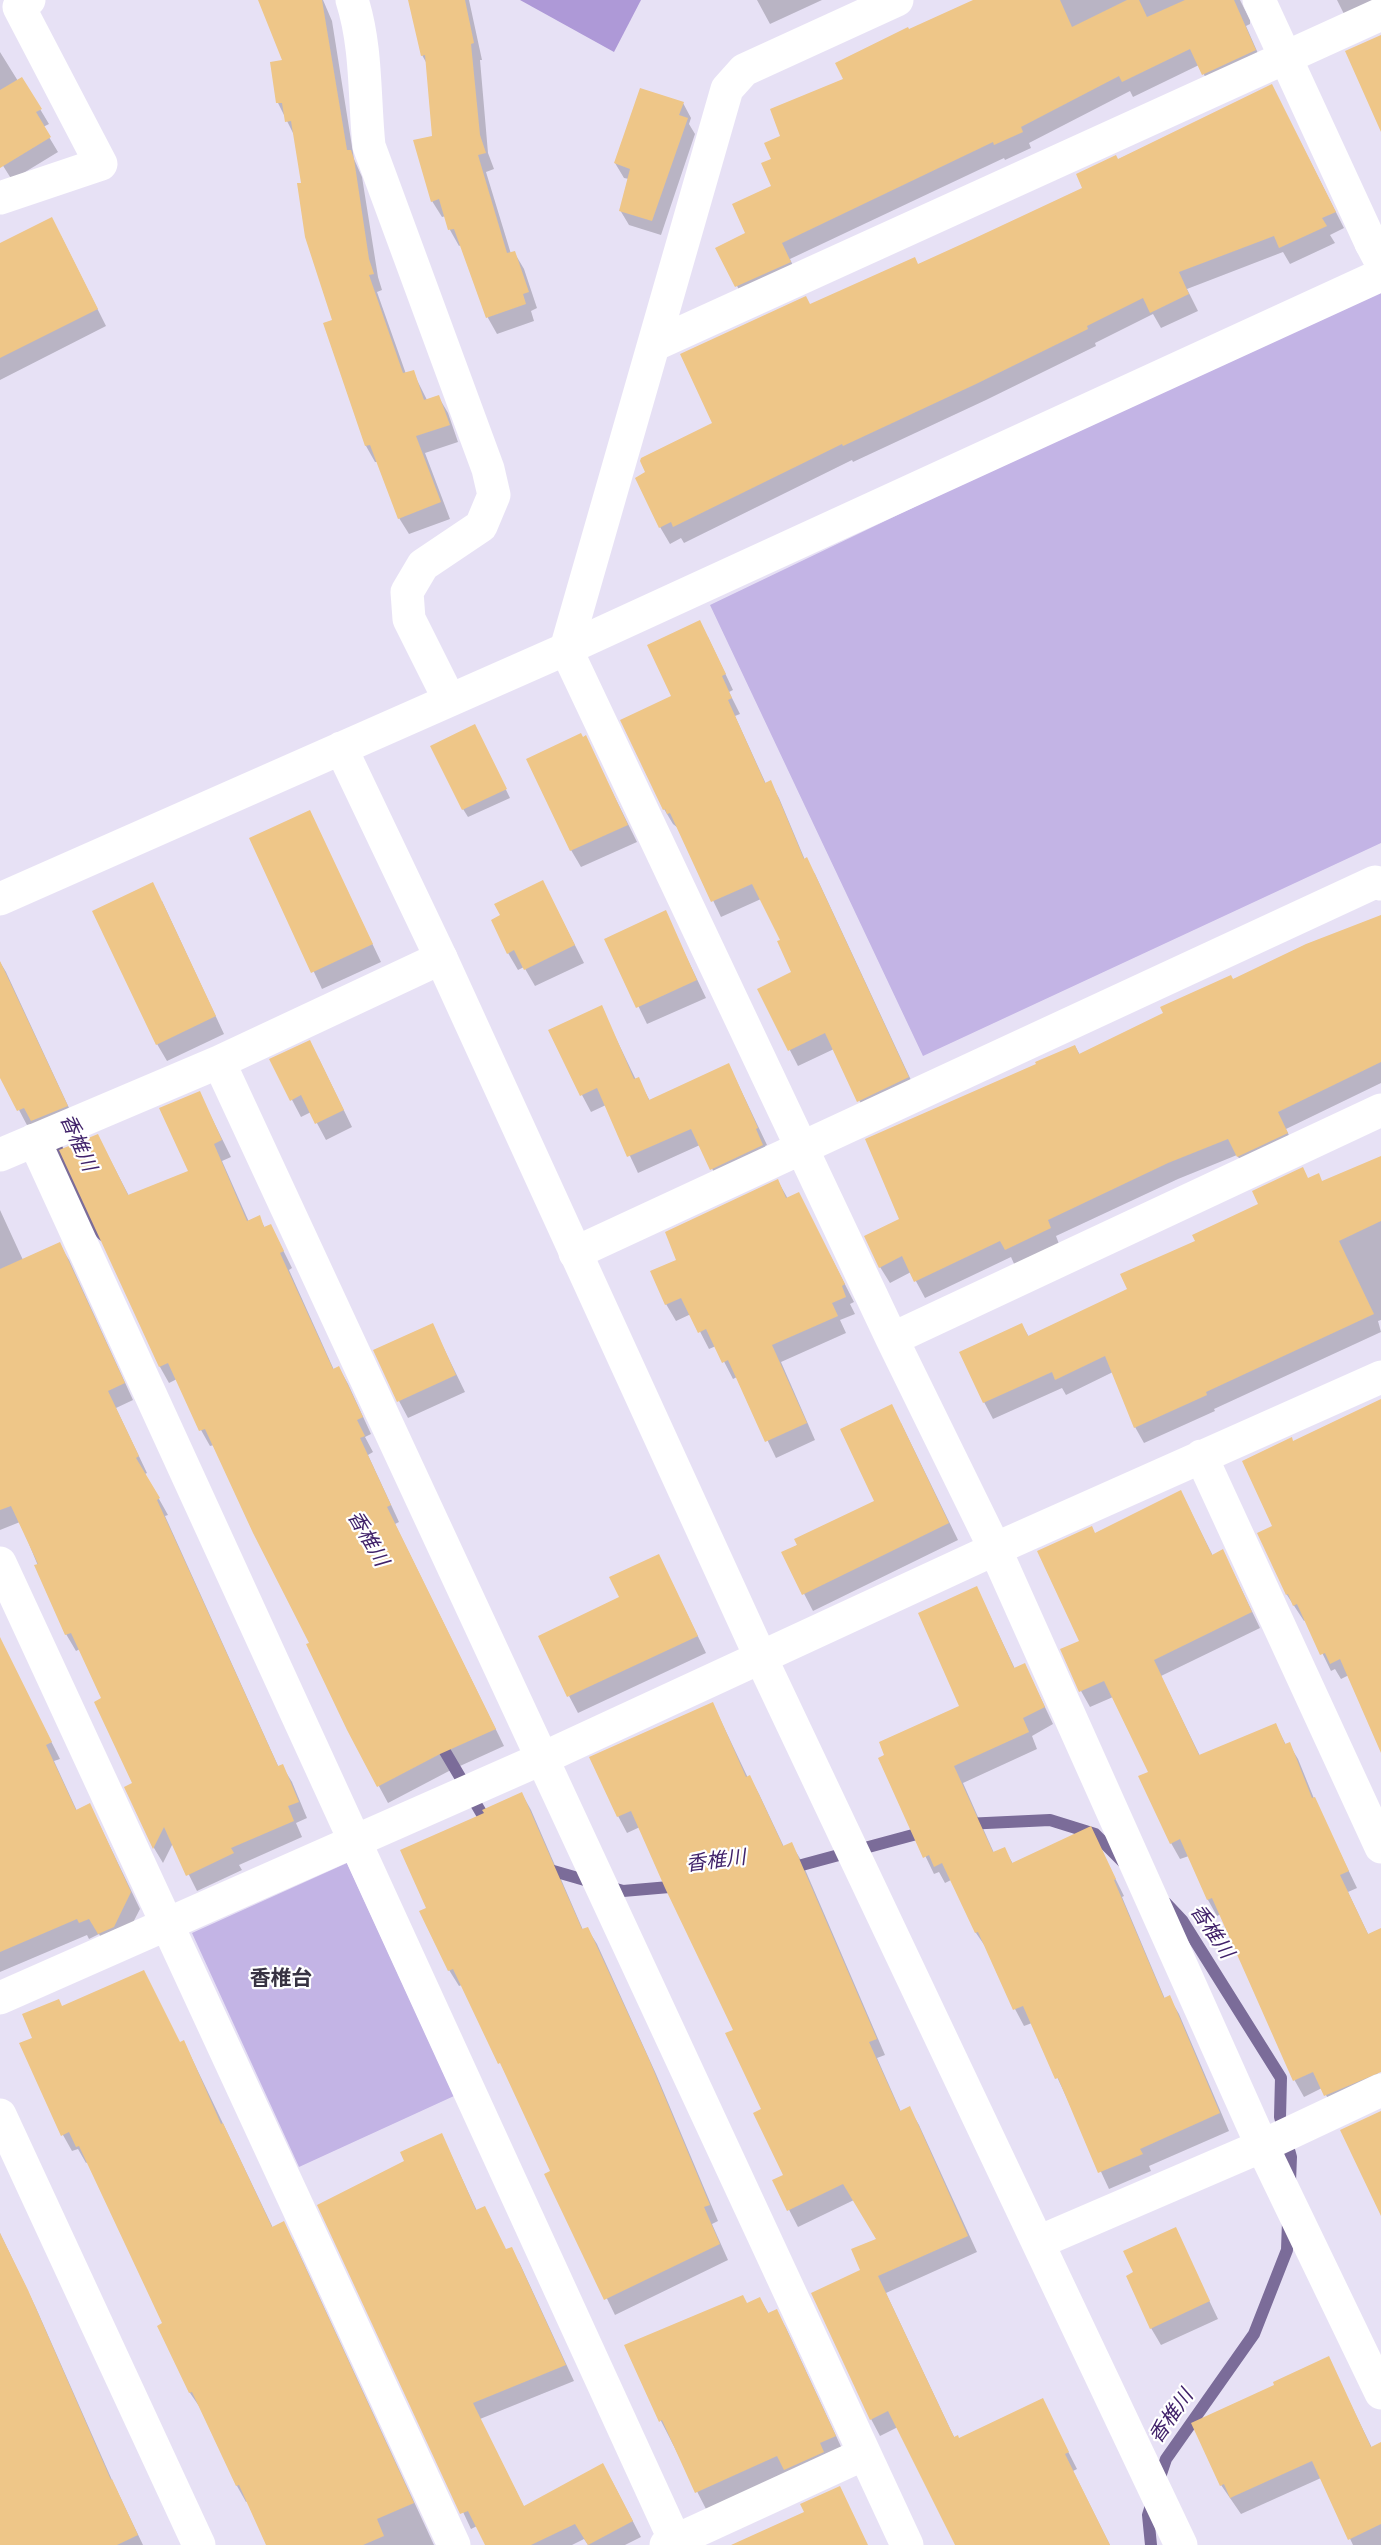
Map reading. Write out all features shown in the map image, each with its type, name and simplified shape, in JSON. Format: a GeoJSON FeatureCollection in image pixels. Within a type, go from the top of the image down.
{"type":"FeatureCollection","features":[{"type":"Feature","properties":{"kind":"street"},"geometry":{"type":"LineString","coordinates":[[0,198],[101,164],[19,7],[29,0]]}},
{"type":"Feature","properties":{"kind":"street"},"geometry":{"type":"LineString","coordinates":[[352,0],[362,37],[369,146],[488,469],[494,495],[481,526],[423,565],[407,592],[409,619],[449,699]]}},
{"type":"Feature","properties":{"kind":"street"},"geometry":{"type":"LineString","coordinates":[[897,0],[744,70],[727,89],[567,649],[892,1339],[995,1548],[1262,2146],[1370,2339],[1381,2393]]}},
{"type":"Feature","properties":{"kind":"street"},"geometry":{"type":"LineString","coordinates":[[1259,0],[1376,253]]}},
{"type":"Feature","properties":{"kind":"street"},"geometry":{"type":"LineString","coordinates":[[656,344],[1381,14]]}},
{"type":"Feature","properties":{"kind":"street"},"geometry":{"type":"LineString","coordinates":[[0,900],[449,699],[567,649],[1381,274]]}},
{"type":"Feature","properties":{"kind":"street"},"geometry":{"type":"LineString","coordinates":[[341,748],[441,958],[760,1656],[1181,2545]]}},
{"type":"Feature","properties":{"kind":"street"},"geometry":{"type":"LineString","coordinates":[[576,1253],[1375,882],[1381,885]]}},
{"type":"Feature","properties":{"kind":"street"},"geometry":{"type":"LineString","coordinates":[[0,1155],[219,1062],[441,958]]}},
{"type":"Feature","properties":{"kind":"street"},"geometry":{"type":"LineString","coordinates":[[219,1062],[907,2545]]}},
{"type":"Feature","properties":{"kind":"street"},"geometry":{"type":"LineString","coordinates":[[892,1339],[1381,1110]]}},
{"type":"Feature","properties":{"kind":"street"},"geometry":{"type":"LineString","coordinates":[[34,1140],[673,2544],[864,2454]]}},
{"type":"Feature","properties":{"kind":"street"},"geometry":{"type":"LineString","coordinates":[[0,1998],[541,1759],[995,1548],[1381,1377]]}},
{"type":"Feature","properties":{"kind":"street"},"geometry":{"type":"LineString","coordinates":[[1201,1456],[1381,1847]]}},
{"type":"Feature","properties":{"kind":"street"},"geometry":{"type":"LineString","coordinates":[[0,1563],[454,2545]]}},
{"type":"Feature","properties":{"kind":"street"},"geometry":{"type":"LineString","coordinates":[[1039,2242],[1262,2146],[1381,2090]]}},
{"type":"Feature","properties":{"kind":"street"},"geometry":{"type":"LineString","coordinates":[[0,2115],[199,2545]]}},
{"type":"Feature","properties":{"kind":"shaded area"},"geometry":{"type":"Polygon","coordinates":[[[520,0],[641,0],[614,52],[520,0]]]}},
{"type":"Feature","properties":{"kind":"shaded area"},"geometry":{"type":"Polygon","coordinates":[[[1373,287],[1381,293],[1381,843],[923,1056],[710,605],[1373,287]]]}},
{"type":"Feature","properties":{"kind":"shaded area"},"geometry":{"type":"Polygon","coordinates":[[[347,1863],[454,2096],[299,2167],[192,1933],[347,1863]]]}},
{"type":"Feature","properties":{"kind":"building"},"geometry":{"type":"Polygon","coordinates":[[[258,0],[322,0],[347,150],[351,150],[354,159],[369,259],[374,274],[369,275],[403,373],[414,370],[424,400],[439,395],[450,425],[416,436],[441,502],[398,519],[370,445],[365,446],[323,323],[332,320],[305,237],[297,183],[301,183],[291,121],[285,122],[282,103],[276,103],[270,62],[282,60],[258,0]]]}},
{"type":"Feature","properties":{"kind":"building"},"geometry":{"type":"Polygon","coordinates":[[[408,0],[465,0],[474,43],[471,44],[480,135],[486,153],[478,155],[507,253],[515,251],[529,292],[523,294],[526,304],[486,318],[454,229],[448,230],[439,199],[431,202],[413,140],[432,136],[425,55],[421,56],[408,0]]]}},
{"type":"Feature","properties":{"kind":"building"},"geometry":{"type":"Polygon","coordinates":[[[973,0],[1060,0],[1072,27],[1127,0],[1139,0],[1147,17],[1185,0],[1234,0],[1256,50],[1202,75],[1190,49],[1122,82],[1119,76],[1021,127],[1023,132],[994,145],[993,142],[782,243],[791,262],[735,287],[715,248],[745,233],[732,204],[771,186],[761,163],[771,159],[764,143],[780,136],[770,109],[843,79],[835,63],[908,27],[909,29],[973,0]]]}},
{"type":"Feature","properties":{"kind":"building"},"geometry":{"type":"Polygon","coordinates":[[[1381,35],[1381,132],[1345,51],[1381,35]]]}},
{"type":"Feature","properties":{"kind":"building"},"geometry":{"type":"Polygon","coordinates":[[[22,77],[42,109],[36,112],[51,137],[0,168],[0,90],[22,77]]]}},
{"type":"Feature","properties":{"kind":"building"},"geometry":{"type":"Polygon","coordinates":[[[1272,84],[1336,212],[1322,218],[1327,226],[1279,248],[1274,236],[1179,272],[1189,294],[1150,313],[1143,298],[1087,326],[1088,329],[976,384],[843,446],[842,444],[673,527],[671,522],[659,528],[635,478],[645,472],[641,458],[712,423],[680,354],[806,296],[810,304],[915,257],[918,264],[973,239],[1082,188],[1076,174],[1116,155],[1118,159],[1272,84]]]}},
{"type":"Feature","properties":{"kind":"building"},"geometry":{"type":"Polygon","coordinates":[[[640,88],[684,102],[679,115],[688,118],[652,221],[619,211],[630,169],[614,163],[640,88]]]}},
{"type":"Feature","properties":{"kind":"building"},"geometry":{"type":"Polygon","coordinates":[[[52,217],[98,309],[0,358],[0,243],[52,217]]]}},
{"type":"Feature","properties":{"kind":"building"},"geometry":{"type":"Polygon","coordinates":[[[700,620],[726,674],[722,676],[732,698],[728,700],[765,783],[771,780],[804,859],[807,857],[909,1077],[857,1102],[825,1033],[788,1051],[757,989],[791,972],[777,941],[780,940],[752,884],[711,902],[670,813],[667,814],[665,809],[663,810],[620,720],[671,696],[647,645],[700,620]]]}},
{"type":"Feature","properties":{"kind":"building"},"geometry":{"type":"Polygon","coordinates":[[[475,724],[507,789],[462,810],[430,746],[475,724]]]}},
{"type":"Feature","properties":{"kind":"building"},"geometry":{"type":"Polygon","coordinates":[[[581,733],[583,737],[586,735],[628,825],[570,851],[526,759],[581,733]]]}},
{"type":"Feature","properties":{"kind":"building"},"geometry":{"type":"Polygon","coordinates":[[[310,810],[373,944],[311,973],[249,838],[310,810]]]}},
{"type":"Feature","properties":{"kind":"building"},"geometry":{"type":"Polygon","coordinates":[[[543,880],[575,945],[524,970],[514,950],[507,954],[491,920],[500,915],[494,904],[543,880]]]}},
{"type":"Feature","properties":{"kind":"building"},"geometry":{"type":"Polygon","coordinates":[[[153,882],[216,1016],[156,1045],[92,911],[153,882]]]}},
{"type":"Feature","properties":{"kind":"building"},"geometry":{"type":"Polygon","coordinates":[[[666,910],[697,980],[636,1008],[604,939],[666,910]]]}},
{"type":"Feature","properties":{"kind":"building"},"geometry":{"type":"Polygon","coordinates":[[[1381,915],[1381,1062],[1278,1112],[1288,1133],[1237,1157],[1228,1139],[1168,1163],[1048,1220],[1051,1228],[1005,1250],[1000,1241],[914,1282],[902,1256],[879,1268],[864,1236],[899,1219],[865,1139],[1075,1045],[1079,1054],[1163,1013],[1160,1007],[1231,975],[1233,979],[1306,944],[1381,915]]]}},
{"type":"Feature","properties":{"kind":"building"},"geometry":{"type":"Polygon","coordinates":[[[0,961],[68,1106],[31,1121],[24,1108],[17,1111],[0,1078],[0,961]]]}},
{"type":"Feature","properties":{"kind":"building"},"geometry":{"type":"Polygon","coordinates":[[[602,1005],[634,1079],[639,1077],[649,1100],[729,1063],[758,1128],[756,1129],[763,1145],[710,1170],[691,1129],[627,1157],[597,1088],[580,1096],[548,1030],[602,1005]]]}},
{"type":"Feature","properties":{"kind":"building"},"geometry":{"type":"Polygon","coordinates":[[[310,1040],[344,1110],[315,1124],[301,1095],[290,1101],[269,1059],[310,1040]]]}},
{"type":"Feature","properties":{"kind":"building"},"geometry":{"type":"Polygon","coordinates":[[[200,1091],[222,1140],[214,1144],[247,1221],[260,1215],[264,1227],[271,1224],[284,1251],[280,1253],[333,1369],[339,1366],[363,1417],[357,1420],[365,1436],[360,1438],[391,1505],[387,1507],[496,1729],[440,1754],[377,1787],[347,1730],[306,1644],[309,1643],[253,1533],[205,1429],[199,1431],[168,1363],[159,1367],[59,1150],[98,1134],[128,1195],[188,1171],[159,1108],[200,1091]]]}},
{"type":"Feature","properties":{"kind":"building"},"geometry":{"type":"Polygon","coordinates":[[[1381,1156],[1381,1221],[1339,1241],[1374,1314],[1134,1428],[1105,1356],[1055,1380],[1052,1372],[983,1403],[959,1352],[1022,1323],[1028,1336],[1127,1289],[1120,1274],[1195,1241],[1192,1235],[1258,1204],[1252,1191],[1303,1167],[1308,1178],[1319,1173],[1322,1181],[1381,1156]]]}},
{"type":"Feature","properties":{"kind":"building"},"geometry":{"type":"Polygon","coordinates":[[[778,1179],[786,1198],[799,1192],[845,1284],[842,1286],[846,1297],[832,1303],[838,1316],[772,1345],[807,1423],[765,1442],[728,1360],[722,1363],[706,1329],[698,1333],[681,1298],[665,1305],[650,1271],[676,1260],[665,1232],[778,1179]]]}},
{"type":"Feature","properties":{"kind":"building"},"geometry":{"type":"Polygon","coordinates":[[[60,1242],[125,1383],[108,1391],[139,1456],[136,1458],[160,1498],[157,1500],[278,1766],[283,1764],[299,1802],[288,1806],[294,1821],[231,1848],[234,1853],[186,1876],[164,1827],[153,1849],[124,1787],[132,1783],[94,1702],[101,1698],[71,1633],[65,1635],[34,1565],[38,1564],[11,1506],[0,1510],[0,1269],[60,1242]]]}},
{"type":"Feature","properties":{"kind":"building"},"geometry":{"type":"Polygon","coordinates":[[[433,1323],[456,1375],[397,1402],[373,1350],[433,1323]]]}},
{"type":"Feature","properties":{"kind":"building"},"geometry":{"type":"Polygon","coordinates":[[[1381,1399],[1381,1753],[1340,1659],[1330,1664],[1325,1653],[1320,1655],[1297,1604],[1293,1606],[1288,1594],[1286,1595],[1257,1533],[1272,1526],[1242,1461],[1292,1437],[1293,1441],[1381,1399]]]}},
{"type":"Feature","properties":{"kind":"building"},"geometry":{"type":"Polygon","coordinates":[[[892,1404],[949,1523],[802,1595],[781,1552],[797,1545],[794,1539],[874,1501],[840,1429],[892,1404]]]}},
{"type":"Feature","properties":{"kind":"building"},"geometry":{"type":"Polygon","coordinates":[[[1181,1490],[1212,1555],[1223,1549],[1252,1612],[1154,1660],[1199,1755],[1276,1723],[1285,1744],[1290,1742],[1312,1798],[1315,1797],[1349,1871],[1340,1875],[1368,1934],[1381,1928],[1381,2072],[1324,2096],[1313,2072],[1293,2081],[1212,1898],[1207,1900],[1180,1839],[1170,1844],[1138,1776],[1148,1772],[1104,1681],[1079,1692],[1060,1649],[1079,1641],[1037,1551],[1092,1526],[1095,1533],[1181,1490]]]}},
{"type":"Feature","properties":{"kind":"building"},"geometry":{"type":"Polygon","coordinates":[[[659,1554],[698,1636],[567,1697],[538,1636],[619,1597],[609,1577],[659,1554]]]}},
{"type":"Feature","properties":{"kind":"building"},"geometry":{"type":"Polygon","coordinates":[[[977,1586],[1014,1668],[1025,1663],[1045,1707],[1023,1718],[1029,1732],[954,1766],[993,1852],[1005,1847],[1012,1863],[1091,1826],[1116,1879],[1114,1880],[1164,1998],[1170,1995],[1220,2113],[1140,2149],[1143,2154],[1098,2173],[1058,2078],[1055,2079],[1023,2006],[1013,2010],[978,1932],[975,1933],[942,1863],[934,1867],[929,1855],[923,1858],[878,1758],[884,1755],[879,1742],[959,1706],[918,1613],[977,1586]]]}},
{"type":"Feature","properties":{"kind":"building"},"geometry":{"type":"Polygon","coordinates":[[[0,1637],[52,1742],[46,1745],[76,1810],[90,1803],[131,1892],[114,1927],[98,1934],[89,1919],[79,1923],[77,1919],[0,1952],[0,1637]]]}},
{"type":"Feature","properties":{"kind":"building"},"geometry":{"type":"Polygon","coordinates":[[[713,1702],[746,1777],[750,1775],[783,1846],[792,1842],[877,2039],[869,2042],[900,2111],[910,2106],[968,2236],[878,2276],[954,2437],[958,2435],[959,2438],[1043,2398],[1069,2452],[1065,2454],[1110,2545],[955,2545],[888,2411],[870,2420],[811,2293],[860,2270],[851,2249],[876,2239],[843,2184],[787,2211],[772,2180],[783,2175],[753,2113],[761,2109],[725,2033],[733,2030],[631,1811],[617,1817],[589,1757],[713,1702]]]}},
{"type":"Feature","properties":{"kind":"building"},"geometry":{"type":"Polygon","coordinates":[[[522,1792],[582,1929],[588,1927],[648,2057],[710,2205],[704,2207],[720,2244],[604,2300],[544,2174],[550,2171],[500,2063],[498,2064],[453,1969],[448,1971],[419,1911],[426,1908],[400,1850],[484,1813],[482,1810],[522,1792]]]}},
{"type":"Feature","properties":{"kind":"building"},"geometry":{"type":"Polygon","coordinates":[[[144,1970],[180,2042],[184,2040],[221,2124],[223,2123],[272,2227],[284,2221],[414,2503],[377,2519],[384,2536],[363,2545],[266,2545],[239,2485],[236,2486],[192,2392],[189,2393],[157,2326],[162,2323],[79,2146],[76,2147],[69,2132],[61,2136],[19,2043],[32,2038],[22,2014],[59,1999],[62,2006],[144,1970]]]}},
{"type":"Feature","properties":{"kind":"building"},"geometry":{"type":"Polygon","coordinates":[[[1381,2111],[1381,2216],[1340,2130],[1381,2111]]]}},
{"type":"Feature","properties":{"kind":"building"},"geometry":{"type":"Polygon","coordinates":[[[442,2133],[476,2210],[485,2206],[506,2249],[512,2247],[566,2365],[473,2403],[524,2506],[603,2463],[633,2521],[588,2545],[575,2524],[531,2545],[485,2545],[468,2511],[460,2514],[317,2205],[404,2161],[400,2152],[442,2133]]]}},
{"type":"Feature","properties":{"kind":"building"},"geometry":{"type":"Polygon","coordinates":[[[1176,2227],[1210,2301],[1150,2329],[1126,2276],[1133,2272],[1123,2251],[1176,2227]]]}},
{"type":"Feature","properties":{"kind":"building"},"geometry":{"type":"Polygon","coordinates":[[[0,2233],[138,2535],[117,2545],[0,2545],[0,2233]]]}},
{"type":"Feature","properties":{"kind":"building"},"geometry":{"type":"Polygon","coordinates":[[[743,2295],[747,2303],[760,2297],[768,2313],[777,2309],[836,2436],[820,2443],[824,2452],[784,2470],[777,2456],[695,2493],[662,2420],[659,2422],[624,2345],[743,2295]]]}},
{"type":"Feature","properties":{"kind":"building"},"geometry":{"type":"Polygon","coordinates":[[[1329,2356],[1371,2447],[1381,2442],[1381,2524],[1348,2540],[1312,2461],[1230,2498],[1224,2484],[1220,2486],[1191,2423],[1274,2385],[1273,2382],[1329,2356]]]}},
{"type":"Feature","properties":{"kind":"building"},"geometry":{"type":"Polygon","coordinates":[[[840,2486],[868,2545],[731,2545],[804,2512],[800,2504],[840,2486]]]}},
{"type":"Feature","properties":{"kind":"waterway","name":"香椎川"},"geometry":{"type":"LineString","coordinates":[[50,1134],[89,1219],[103,1235]]}},
{"type":"Feature","properties":{"kind":"waterway","name":"香椎川"},"geometry":{"type":"LineString","coordinates":[[437,1738],[489,1826]]}},
{"type":"Feature","properties":{"kind":"waterway","name":"香椎川"},"geometry":{"type":"LineString","coordinates":[[965,1824],[1050,1820],[1095,1834],[1123,1862]]}},
{"type":"Feature","properties":{"kind":"waterway","name":"香椎川"},"geometry":{"type":"LineString","coordinates":[[787,1869],[924,1832],[923,1829]]}},
{"type":"Feature","properties":{"kind":"waterway","name":"香椎川"},"geometry":{"type":"LineString","coordinates":[[543,1868],[623,1891],[681,1886]]}},
{"type":"Feature","properties":{"kind":"waterway","name":"香椎川"},"geometry":{"type":"LineString","coordinates":[[1166,1903],[1182,1920],[1281,2078],[1280,2117],[1291,2157],[1290,2182]]}},
{"type":"Feature","properties":{"kind":"waterway","name":"香椎川"},"geometry":{"type":"LineString","coordinates":[[1158,2483],[1166,2459],[1254,2334],[1287,2250],[1288,2221]]}},
{"type":"Feature","properties":{"kind":"waterway","name":"香椎川"},"geometry":{"type":"LineString","coordinates":[[1151,2545],[1148,2515],[1153,2499]]}},
{"type":"Feature","properties":{"kind":"district","name":"香椎台"},"geometry":{"type":"Point","coordinates":[281,1980]}}]}
